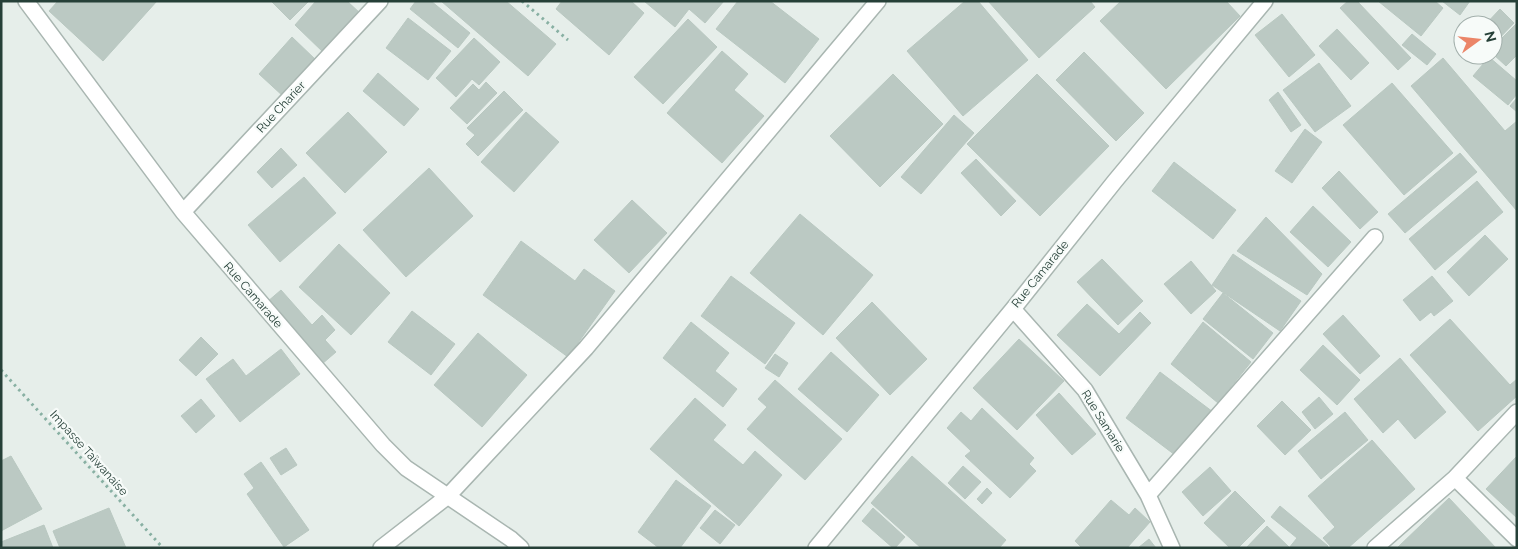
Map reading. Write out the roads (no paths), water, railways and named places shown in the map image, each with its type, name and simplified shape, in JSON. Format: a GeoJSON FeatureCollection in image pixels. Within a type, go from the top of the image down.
{"type":"FeatureCollection","features":[{"type":"Feature","properties":{"kind":"street","name":"Rue Camarade"},"geometry":{"type":"LineString","coordinates":[[26,1],[183,212],[383,445],[406,468],[511,539],[521,548]]}},
{"type":"Feature","properties":{"kind":"street","name":"Rue Charier"},"geometry":{"type":"LineString","coordinates":[[183,212],[380,1]]}},
{"type":"Feature","properties":{"kind":"street"},"geometry":{"type":"LineString","coordinates":[[382,548],[448,496],[586,348],[878,1]]}},
{"type":"Feature","properties":{"kind":"street","name":"Rue Camarade"},"geometry":{"type":"LineString","coordinates":[[816,548],[1115,181],[1265,1]]}},
{"type":"Feature","properties":{"kind":"street"},"geometry":{"type":"LineString","coordinates":[[1148,495],[1375,237]]}},
{"type":"Feature","properties":{"kind":"street","name":"Rue Samarie"},"geometry":{"type":"LineString","coordinates":[[1012,309],[1085,390],[1148,495],[1172,548]]}},
{"type":"Feature","properties":{"kind":"street"},"geometry":{"type":"LineString","coordinates":[[1375,548],[1455,478],[1517,412]]}},
{"type":"Feature","properties":{"kind":"street"},"geometry":{"type":"LineString","coordinates":[[1455,478],[1517,539]]}}]}
